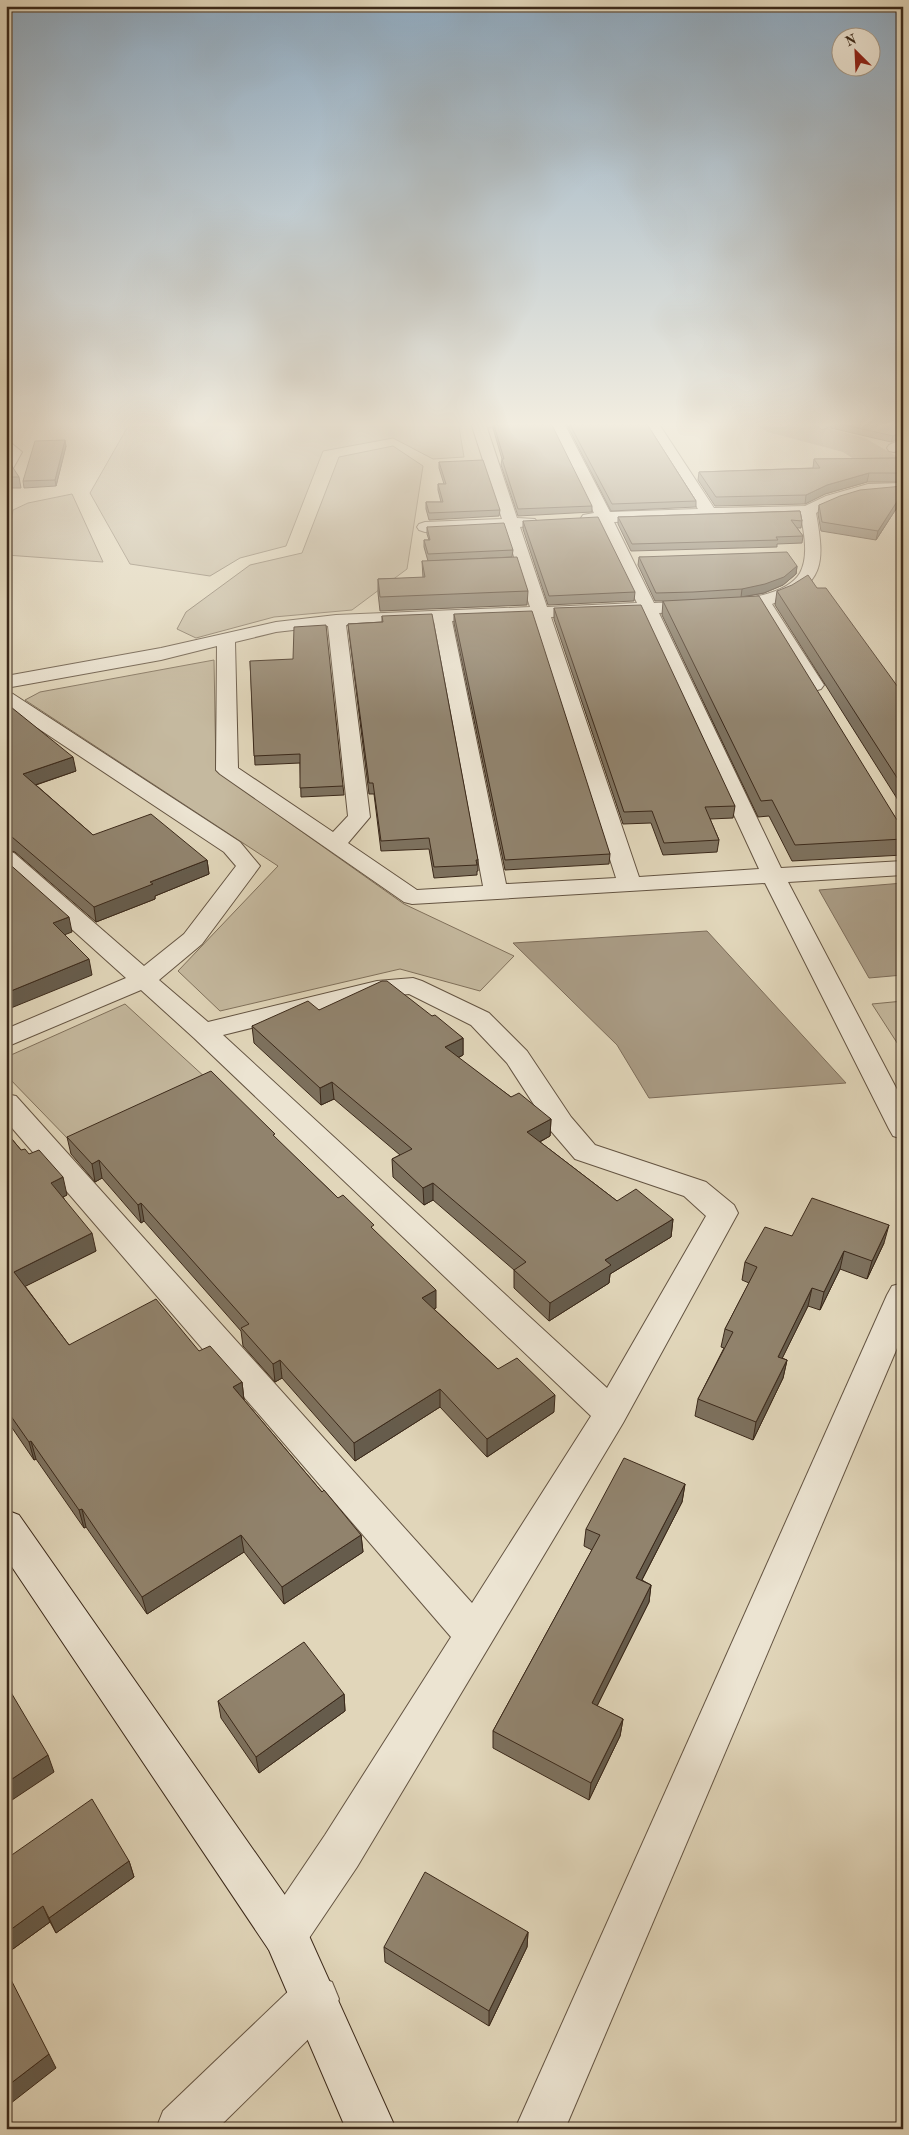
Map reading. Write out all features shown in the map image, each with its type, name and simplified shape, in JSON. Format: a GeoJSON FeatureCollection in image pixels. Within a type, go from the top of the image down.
{"type":"FeatureCollection","features":[{"type":"Feature","properties":{"kind":"street"},"geometry":{"type":"LineString","coordinates":[[425,527],[540,521]]}},
{"type":"Feature","properties":{"kind":"street"},"geometry":{"type":"LineString","coordinates":[[608,521],[646,608],[774,876],[903,1129]]}},
{"type":"Feature","properties":{"kind":"street"},"geometry":{"type":"LineString","coordinates":[[6,682],[226,640],[276,627],[336,620],[754,604],[783,595],[805,581],[814,560],[809,521]]}},
{"type":"Feature","properties":{"kind":"street"},"geometry":{"type":"LineString","coordinates":[[512,523],[630,884]]}},
{"type":"Feature","properties":{"kind":"street"},"geometry":{"type":"LineString","coordinates":[[793,553],[813,553]]}},
{"type":"Feature","properties":{"kind":"street"},"geometry":{"type":"LineString","coordinates":[[624,558],[644,558]]}},
{"type":"Feature","properties":{"kind":"street"},"geometry":{"type":"LineString","coordinates":[[506,565],[526,564]]}},
{"type":"Feature","properties":{"kind":"street"},"geometry":{"type":"LineString","coordinates":[[762,601],[825,703]]}},
{"type":"Feature","properties":{"kind":"street"},"geometry":{"type":"LineString","coordinates":[[442,615],[496,892]]}},
{"type":"Feature","properties":{"kind":"street"},"geometry":{"type":"LineString","coordinates":[[335,844],[359,817],[336,620]]}},
{"type":"Feature","properties":{"kind":"street"},"geometry":{"type":"LineString","coordinates":[[226,640],[227,770],[412,898],[903,868]]}},
{"type":"Feature","properties":{"kind":"street"},"geometry":{"type":"LineString","coordinates":[[6,698],[232,847],[248,866],[193,939],[143,980],[6,1039]]}},
{"type":"Feature","properties":{"kind":"street"},"geometry":{"type":"LineString","coordinates":[[6,858],[203,1032],[611,1413]]}},
{"type":"Feature","properties":{"kind":"street"},"geometry":{"type":"LineString","coordinates":[[203,1032],[377,989],[413,986],[480,1019],[517,1057],[561,1124],[585,1152],[695,1189],[723,1214],[611,1413],[341,1850],[285,1934]]}},
{"type":"Feature","properties":{"kind":"street"},"geometry":{"type":"LineString","coordinates":[[6,1103],[474,1634]]}},
{"type":"Feature","properties":{"kind":"street"},"geometry":{"type":"LineString","coordinates":[[540,2129],[903,1296]]}},
{"type":"Feature","properties":{"kind":"street"},"geometry":{"type":"LineString","coordinates":[[6,1526],[285,1934],[371,2129]]}},
{"type":"Feature","properties":{"kind":"street"},"geometry":{"type":"LineString","coordinates":[[181,2129],[315,1999]]}},
{"type":"Feature","properties":{"kind":"shaded area"},"geometry":{"type":"Polygon","coordinates":[[[11,521],[84,521],[103,562],[6,555],[11,521]]]}},
{"type":"Feature","properties":{"kind":"shaded area"},"geometry":{"type":"Polygon","coordinates":[[[106,521],[296,521],[286,546],[240,558],[210,576],[130,564],[106,521]]]}},
{"type":"Feature","properties":{"kind":"shaded area"},"geometry":{"type":"Polygon","coordinates":[[[314,521],[415,521],[407,569],[352,610],[274,617],[196,638],[177,629],[186,612],[250,565],[302,553],[314,521]]]}},
{"type":"Feature","properties":{"kind":"shaded area"},"geometry":{"type":"Polygon","coordinates":[[[214,660],[216,771],[404,904],[514,956],[480,991],[400,969],[220,1011],[178,971],[278,866],[25,700],[40,692],[214,660]]]}},
{"type":"Feature","properties":{"kind":"shaded area"},"geometry":{"type":"Polygon","coordinates":[[[903,883],[903,975],[869,978],[819,890],[903,883]]]}},
{"type":"Feature","properties":{"kind":"shaded area"},"geometry":{"type":"Polygon","coordinates":[[[707,931],[846,1083],[649,1098],[617,1045],[513,943],[707,931]]]}},
{"type":"Feature","properties":{"kind":"shaded area"},"geometry":{"type":"Polygon","coordinates":[[[903,1001],[903,1052],[872,1004],[903,1001]]]}},
{"type":"Feature","properties":{"kind":"shaded area"},"geometry":{"type":"Polygon","coordinates":[[[125,1004],[207,1079],[71,1142],[6,1075],[11,1055],[125,1004]]]}},
{"type":"Feature","properties":{"kind":"building"},"geometry":{"type":"Polygon","coordinates":[[[523,521],[600,521],[635,592],[549,596],[523,521]]]}},
{"type":"Feature","properties":{"kind":"building"},"geometry":{"type":"Polygon","coordinates":[[[620,521],[791,521],[803,536],[776,537],[778,540],[632,544],[620,521]]]}},
{"type":"Feature","properties":{"kind":"building"},"geometry":{"type":"Polygon","coordinates":[[[822,521],[885,521],[878,531],[822,521]]]}},
{"type":"Feature","properties":{"kind":"building"},"geometry":{"type":"Polygon","coordinates":[[[504,523],[513,550],[428,554],[424,540],[430,540],[427,527],[504,523]]]}},
{"type":"Feature","properties":{"kind":"building"},"geometry":{"type":"Polygon","coordinates":[[[787,552],[797,566],[784,577],[765,584],[742,589],[693,592],[656,593],[639,557],[787,552]]]}},
{"type":"Feature","properties":{"kind":"building"},"geometry":{"type":"Polygon","coordinates":[[[517,557],[528,591],[380,597],[378,579],[425,577],[422,561],[517,557]]]}},
{"type":"Feature","properties":{"kind":"building"},"geometry":{"type":"Polygon","coordinates":[[[808,575],[817,588],[826,588],[903,694],[903,787],[777,591],[792,585],[808,575]]]}},
{"type":"Feature","properties":{"kind":"building"},"geometry":{"type":"Polygon","coordinates":[[[759,596],[897,820],[903,821],[903,839],[795,845],[772,800],[761,801],[663,601],[759,596]]]}},
{"type":"Feature","properties":{"kind":"building"},"geometry":{"type":"Polygon","coordinates":[[[641,605],[735,806],[705,807],[719,840],[664,843],[652,811],[624,812],[554,608],[641,605]]]}},
{"type":"Feature","properties":{"kind":"building"},"geometry":{"type":"Polygon","coordinates":[[[532,611],[610,854],[505,860],[454,614],[532,611]]]}},
{"type":"Feature","properties":{"kind":"building"},"geometry":{"type":"Polygon","coordinates":[[[432,614],[478,860],[476,860],[477,865],[434,867],[429,838],[381,841],[373,783],[369,783],[348,624],[383,622],[382,616],[432,614]]]}},
{"type":"Feature","properties":{"kind":"building"},"geometry":{"type":"Polygon","coordinates":[[[326,625],[343,786],[300,788],[300,754],[254,756],[250,661],[293,659],[294,627],[326,625]]]}},
{"type":"Feature","properties":{"kind":"building"},"geometry":{"type":"Polygon","coordinates":[[[6,703],[73,757],[23,774],[93,835],[151,814],[207,860],[150,882],[153,884],[94,907],[12,837],[6,836],[6,703]]]}},
{"type":"Feature","properties":{"kind":"building"},"geometry":{"type":"Polygon","coordinates":[[[6,861],[69,917],[53,923],[89,959],[6,993],[6,861]]]}},
{"type":"Feature","properties":{"kind":"building"},"geometry":{"type":"Polygon","coordinates":[[[382,981],[387,981],[432,1016],[435,1015],[463,1038],[445,1047],[511,1097],[519,1093],[551,1119],[527,1132],[617,1201],[636,1189],[673,1219],[605,1260],[611,1265],[550,1303],[514,1270],[526,1262],[433,1183],[423,1188],[392,1159],[412,1149],[332,1082],[320,1088],[252,1026],[308,1001],[319,1010],[382,981]]]}},
{"type":"Feature","properties":{"kind":"building"},"geometry":{"type":"Polygon","coordinates":[[[211,1071],[338,1198],[343,1195],[374,1225],[371,1227],[436,1290],[422,1298],[498,1369],[517,1358],[555,1395],[487,1439],[440,1389],[354,1443],[280,1360],[273,1364],[241,1328],[249,1324],[141,1203],[138,1205],[99,1160],[92,1164],[67,1137],[211,1071]]]}},
{"type":"Feature","properties":{"kind":"building"},"geometry":{"type":"Polygon","coordinates":[[[6,1132],[21,1150],[25,1149],[29,1154],[39,1150],[63,1177],[51,1183],[92,1233],[14,1272],[69,1345],[156,1299],[199,1351],[210,1346],[242,1382],[233,1387],[361,1535],[282,1587],[241,1535],[142,1597],[82,1509],[79,1510],[31,1441],[29,1442],[6,1409],[6,1132]]]}},
{"type":"Feature","properties":{"kind":"building"},"geometry":{"type":"Polygon","coordinates":[[[812,1198],[889,1225],[872,1261],[844,1251],[824,1292],[812,1288],[778,1357],[787,1360],[756,1422],[698,1399],[733,1332],[725,1329],[757,1267],[745,1262],[765,1227],[792,1236],[812,1198]]]}},
{"type":"Feature","properties":{"kind":"building"},"geometry":{"type":"Polygon","coordinates":[[[624,1458],[685,1484],[636,1578],[651,1585],[592,1703],[623,1719],[591,1783],[493,1731],[600,1535],[586,1529],[624,1458]]]}},
{"type":"Feature","properties":{"kind":"building"},"geometry":{"type":"Polygon","coordinates":[[[304,1642],[344,1694],[256,1757],[218,1701],[304,1642]]]}},
{"type":"Feature","properties":{"kind":"building"},"geometry":{"type":"Polygon","coordinates":[[[6,1684],[48,1755],[6,1783],[6,1684]]]}},
{"type":"Feature","properties":{"kind":"building"},"geometry":{"type":"Polygon","coordinates":[[[92,1799],[129,1861],[49,1918],[43,1906],[6,1933],[6,1859],[92,1799]]]}},
{"type":"Feature","properties":{"kind":"building"},"geometry":{"type":"Polygon","coordinates":[[[425,1872],[528,1932],[489,2011],[384,1947],[425,1872]]]}},
{"type":"Feature","properties":{"kind":"building"},"geometry":{"type":"Polygon","coordinates":[[[6,1970],[49,2054],[6,2087],[6,1970]]]}}]}
